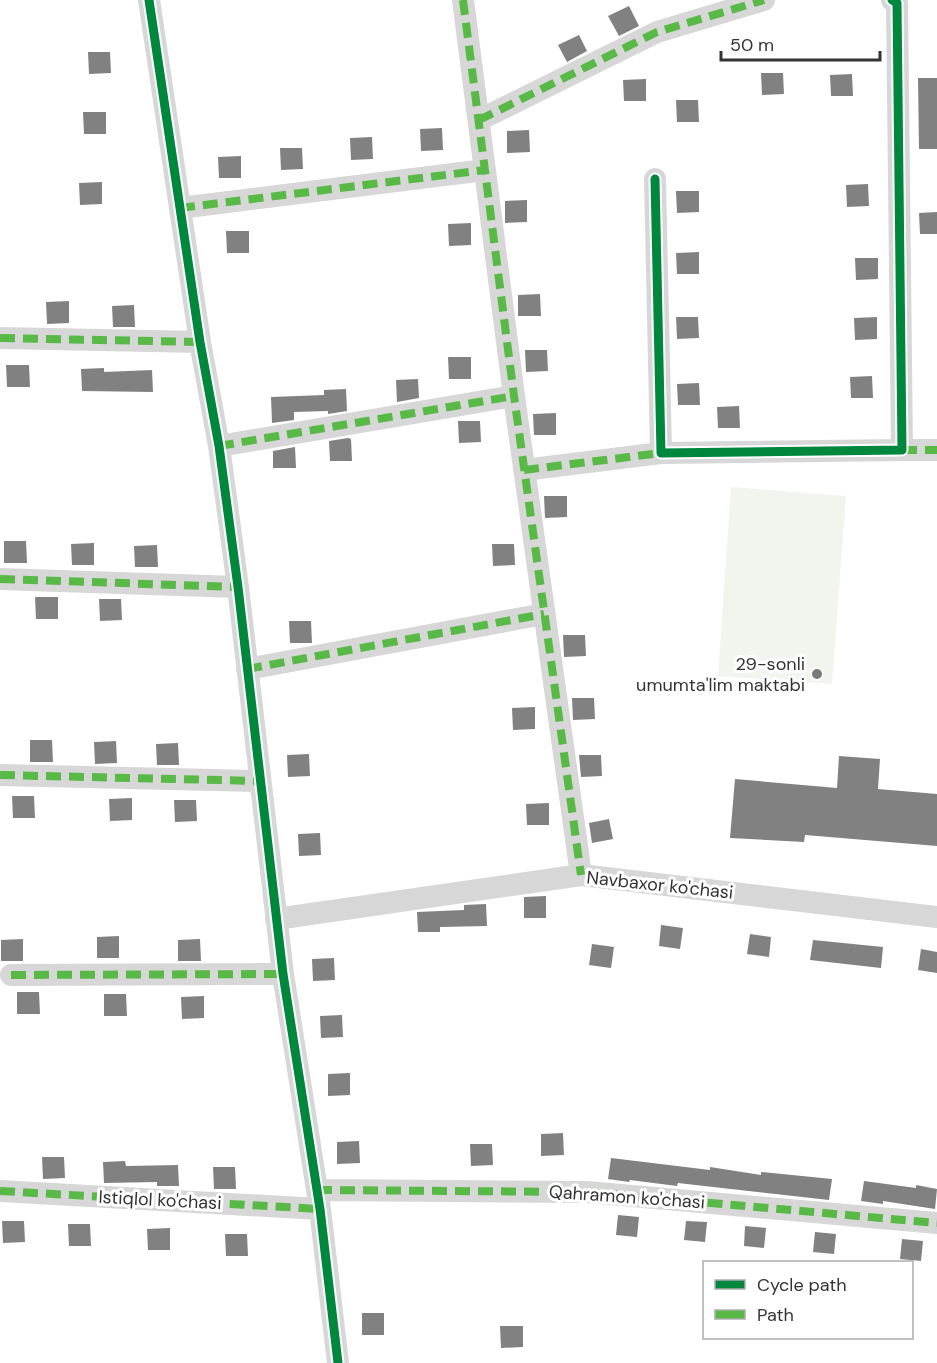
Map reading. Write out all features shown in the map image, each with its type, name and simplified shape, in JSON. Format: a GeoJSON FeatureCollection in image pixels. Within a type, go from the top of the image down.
{"type":"FeatureCollection","features":[{"type":"Feature","properties":{"kind":"street"},"geometry":{"type":"LineString","coordinates":[[149,0],[200,342],[219,446],[238,586],[283,974],[318,1199],[338,1363]]}},
{"type":"Feature","properties":{"kind":"street"},"geometry":{"type":"LineString","coordinates":[[463,0],[514,396],[581,875]]}},
{"type":"Feature","properties":{"kind":"street"},"geometry":{"type":"LineString","coordinates":[[479,120],[657,32],[764,0]]}},
{"type":"Feature","properties":{"kind":"street"},"geometry":{"type":"LineString","coordinates":[[892,0],[897,3],[902,450]]}},
{"type":"Feature","properties":{"kind":"street"},"geometry":{"type":"LineString","coordinates":[[180,208],[485,170]]}},
{"type":"Feature","properties":{"kind":"street"},"geometry":{"type":"LineString","coordinates":[[655,178],[661,453]]}},
{"type":"Feature","properties":{"kind":"street"},"geometry":{"type":"LineString","coordinates":[[0,338],[200,342]]}},
{"type":"Feature","properties":{"kind":"street"},"geometry":{"type":"LineString","coordinates":[[219,446],[514,396]]}},
{"type":"Feature","properties":{"kind":"street"},"geometry":{"type":"LineString","coordinates":[[524,470],[661,453],[937,450]]}},
{"type":"Feature","properties":{"kind":"street"},"geometry":{"type":"LineString","coordinates":[[0,579],[238,586]]}},
{"type":"Feature","properties":{"kind":"street"},"geometry":{"type":"LineString","coordinates":[[248,669],[544,614]]}},
{"type":"Feature","properties":{"kind":"street"},"geometry":{"type":"LineString","coordinates":[[0,775],[260,782]]}},
{"type":"Feature","properties":{"kind":"street","name":"Navbaxor ko'chasi"},"geometry":{"type":"LineString","coordinates":[[276,919],[581,875],[937,917]]}},
{"type":"Feature","properties":{"kind":"street"},"geometry":{"type":"LineString","coordinates":[[11,975],[283,974]]}},
{"type":"Feature","properties":{"kind":"street","name":"Istiqlol ko'chasi"},"geometry":{"type":"LineString","coordinates":[[0,1191],[318,1199]]}},
{"type":"Feature","properties":{"kind":"street","name":"Qahramon ko'chasi"},"geometry":{"type":"LineString","coordinates":[[318,1199],[587,1192],[937,1223]]}},
{"type":"Feature","properties":{"kind":"shaded area"},"geometry":{"type":"Polygon","coordinates":[[[731,487],[846,496],[832,684],[718,676],[731,487]]]}},
{"type":"Feature","properties":{"kind":"building"},"geometry":{"type":"Polygon","coordinates":[[[629,6],[639,26],[619,36],[608,16],[629,6]]]}},
{"type":"Feature","properties":{"kind":"building"},"geometry":{"type":"Polygon","coordinates":[[[579,35],[587,51],[567,62],[558,45],[579,35]]]}},
{"type":"Feature","properties":{"kind":"building"},"geometry":{"type":"Polygon","coordinates":[[[88,52],[110,52],[111,73],[89,74],[88,52]]]}},
{"type":"Feature","properties":{"kind":"building"},"geometry":{"type":"Polygon","coordinates":[[[761,73],[783,73],[784,94],[762,95],[761,73]]]}},
{"type":"Feature","properties":{"kind":"building"},"geometry":{"type":"Polygon","coordinates":[[[852,74],[853,96],[831,96],[830,75],[852,74]]]}},
{"type":"Feature","properties":{"kind":"building"},"geometry":{"type":"Polygon","coordinates":[[[918,78],[937,78],[937,149],[919,149],[918,78]]]}},
{"type":"Feature","properties":{"kind":"building"},"geometry":{"type":"Polygon","coordinates":[[[646,79],[646,101],[624,101],[623,80],[646,79]]]}},
{"type":"Feature","properties":{"kind":"building"},"geometry":{"type":"Polygon","coordinates":[[[676,100],[698,100],[699,122],[677,122],[676,100]]]}},
{"type":"Feature","properties":{"kind":"building"},"geometry":{"type":"Polygon","coordinates":[[[83,112],[106,112],[106,134],[84,134],[83,112]]]}},
{"type":"Feature","properties":{"kind":"building"},"geometry":{"type":"Polygon","coordinates":[[[442,128],[443,150],[421,151],[420,129],[442,128]]]}},
{"type":"Feature","properties":{"kind":"building"},"geometry":{"type":"Polygon","coordinates":[[[529,130],[530,152],[507,153],[507,131],[529,130]]]}},
{"type":"Feature","properties":{"kind":"building"},"geometry":{"type":"Polygon","coordinates":[[[372,137],[373,159],[351,160],[350,138],[372,137]]]}},
{"type":"Feature","properties":{"kind":"building"},"geometry":{"type":"Polygon","coordinates":[[[280,148],[302,148],[303,169],[281,170],[280,148]]]}},
{"type":"Feature","properties":{"kind":"building"},"geometry":{"type":"Polygon","coordinates":[[[241,156],[241,178],[219,178],[218,157],[241,156]]]}},
{"type":"Feature","properties":{"kind":"building"},"geometry":{"type":"Polygon","coordinates":[[[102,182],[102,204],[80,205],[79,183],[102,182]]]}},
{"type":"Feature","properties":{"kind":"building"},"geometry":{"type":"Polygon","coordinates":[[[868,184],[869,206],[847,207],[846,185],[868,184]]]}},
{"type":"Feature","properties":{"kind":"building"},"geometry":{"type":"Polygon","coordinates":[[[676,191],[699,191],[699,212],[677,213],[676,191]]]}},
{"type":"Feature","properties":{"kind":"building"},"geometry":{"type":"Polygon","coordinates":[[[527,200],[527,222],[505,223],[505,201],[527,200]]]}},
{"type":"Feature","properties":{"kind":"building"},"geometry":{"type":"Polygon","coordinates":[[[937,212],[937,234],[920,234],[919,213],[937,212]]]}},
{"type":"Feature","properties":{"kind":"building"},"geometry":{"type":"Polygon","coordinates":[[[471,223],[471,245],[449,246],[448,224],[471,223]]]}},
{"type":"Feature","properties":{"kind":"building"},"geometry":{"type":"Polygon","coordinates":[[[226,231],[249,231],[249,253],[227,253],[226,231]]]}},
{"type":"Feature","properties":{"kind":"building"},"geometry":{"type":"Polygon","coordinates":[[[699,252],[699,274],[677,274],[676,253],[699,252]]]}},
{"type":"Feature","properties":{"kind":"building"},"geometry":{"type":"Polygon","coordinates":[[[855,258],[878,258],[878,279],[856,280],[855,258]]]}},
{"type":"Feature","properties":{"kind":"building"},"geometry":{"type":"Polygon","coordinates":[[[540,294],[541,316],[518,316],[518,295],[540,294]]]}},
{"type":"Feature","properties":{"kind":"building"},"geometry":{"type":"Polygon","coordinates":[[[69,301],[69,323],[47,324],[46,302],[69,301]]]}},
{"type":"Feature","properties":{"kind":"building"},"geometry":{"type":"Polygon","coordinates":[[[134,305],[135,327],[113,327],[112,306],[134,305]]]}},
{"type":"Feature","properties":{"kind":"building"},"geometry":{"type":"Polygon","coordinates":[[[676,317],[698,317],[699,338],[677,339],[676,317]]]}},
{"type":"Feature","properties":{"kind":"building"},"geometry":{"type":"Polygon","coordinates":[[[877,317],[877,339],[855,340],[854,318],[877,317]]]}},
{"type":"Feature","properties":{"kind":"building"},"geometry":{"type":"Polygon","coordinates":[[[525,350],[547,350],[548,371],[526,372],[525,350]]]}},
{"type":"Feature","properties":{"kind":"building"},"geometry":{"type":"Polygon","coordinates":[[[448,357],[471,357],[471,379],[449,379],[448,357]]]}},
{"type":"Feature","properties":{"kind":"building"},"geometry":{"type":"Polygon","coordinates":[[[6,365],[29,365],[30,387],[7,387],[6,365]]]}},
{"type":"Feature","properties":{"kind":"building"},"geometry":{"type":"Polygon","coordinates":[[[104,368],[104,372],[152,370],[153,392],[82,391],[81,369],[104,368]]]}},
{"type":"Feature","properties":{"kind":"building"},"geometry":{"type":"Polygon","coordinates":[[[872,376],[873,398],[851,398],[850,377],[872,376]]]}},
{"type":"Feature","properties":{"kind":"building"},"geometry":{"type":"Polygon","coordinates":[[[418,379],[419,398],[397,402],[396,380],[418,379]]]}},
{"type":"Feature","properties":{"kind":"building"},"geometry":{"type":"Polygon","coordinates":[[[699,383],[700,405],[678,405],[677,384],[699,383]]]}},
{"type":"Feature","properties":{"kind":"building"},"geometry":{"type":"Polygon","coordinates":[[[346,389],[347,411],[328,414],[328,411],[294,412],[294,420],[272,423],[271,397],[324,395],[324,390],[346,389]]]}},
{"type":"Feature","properties":{"kind":"building"},"geometry":{"type":"Polygon","coordinates":[[[739,406],[740,428],[718,428],[717,407],[739,406]]]}},
{"type":"Feature","properties":{"kind":"building"},"geometry":{"type":"Polygon","coordinates":[[[556,413],[556,435],[534,435],[533,414],[556,413]]]}},
{"type":"Feature","properties":{"kind":"building"},"geometry":{"type":"Polygon","coordinates":[[[458,421],[480,421],[481,442],[459,443],[458,421]]]}},
{"type":"Feature","properties":{"kind":"building"},"geometry":{"type":"Polygon","coordinates":[[[351,439],[352,461],[330,461],[329,441],[351,439]]]}},
{"type":"Feature","properties":{"kind":"building"},"geometry":{"type":"Polygon","coordinates":[[[295,447],[296,468],[273,468],[273,451],[295,447]]]}},
{"type":"Feature","properties":{"kind":"building"},"geometry":{"type":"Polygon","coordinates":[[[544,496],[567,496],[567,517],[545,518],[544,496]]]}},
{"type":"Feature","properties":{"kind":"building"},"geometry":{"type":"Polygon","coordinates":[[[4,541],[26,541],[27,563],[4,563],[4,541]]]}},
{"type":"Feature","properties":{"kind":"building"},"geometry":{"type":"Polygon","coordinates":[[[94,543],[94,565],[72,565],[71,544],[94,543]]]}},
{"type":"Feature","properties":{"kind":"building"},"geometry":{"type":"Polygon","coordinates":[[[492,544],[514,544],[515,565],[493,566],[492,544]]]}},
{"type":"Feature","properties":{"kind":"building"},"geometry":{"type":"Polygon","coordinates":[[[157,545],[158,567],[135,567],[134,546],[157,545]]]}},
{"type":"Feature","properties":{"kind":"building"},"geometry":{"type":"Polygon","coordinates":[[[35,597],[58,597],[58,619],[36,619],[35,597]]]}},
{"type":"Feature","properties":{"kind":"building"},"geometry":{"type":"Polygon","coordinates":[[[99,599],[121,599],[122,620],[100,621],[99,599]]]}},
{"type":"Feature","properties":{"kind":"building"},"geometry":{"type":"Polygon","coordinates":[[[289,621],[311,621],[312,643],[290,643],[289,621]]]}},
{"type":"Feature","properties":{"kind":"building"},"geometry":{"type":"Polygon","coordinates":[[[563,635],[585,635],[586,656],[564,657],[563,635]]]}},
{"type":"Feature","properties":{"kind":"building"},"geometry":{"type":"Polygon","coordinates":[[[572,698],[594,698],[595,719],[573,720],[572,698]]]}},
{"type":"Feature","properties":{"kind":"building"},"geometry":{"type":"Polygon","coordinates":[[[535,707],[535,729],[513,730],[512,708],[535,707]]]}},
{"type":"Feature","properties":{"kind":"building"},"geometry":{"type":"Polygon","coordinates":[[[30,740],[52,740],[53,762],[30,762],[30,740]]]}},
{"type":"Feature","properties":{"kind":"building"},"geometry":{"type":"Polygon","coordinates":[[[116,741],[117,763],[95,764],[94,742],[116,741]]]}},
{"type":"Feature","properties":{"kind":"building"},"geometry":{"type":"Polygon","coordinates":[[[178,743],[179,765],[157,765],[156,744],[178,743]]]}},
{"type":"Feature","properties":{"kind":"building"},"geometry":{"type":"Polygon","coordinates":[[[309,754],[310,776],[288,777],[287,755],[309,754]]]}},
{"type":"Feature","properties":{"kind":"building"},"geometry":{"type":"Polygon","coordinates":[[[579,755],[601,755],[602,776],[581,777],[579,755]]]}},
{"type":"Feature","properties":{"kind":"building"},"geometry":{"type":"Polygon","coordinates":[[[839,756],[880,759],[878,789],[937,794],[937,846],[805,835],[804,842],[730,838],[735,779],[837,788],[839,756]]]}},
{"type":"Feature","properties":{"kind":"building"},"geometry":{"type":"Polygon","coordinates":[[[12,796],[34,796],[35,818],[13,818],[12,796]]]}},
{"type":"Feature","properties":{"kind":"building"},"geometry":{"type":"Polygon","coordinates":[[[132,798],[132,820],[110,821],[109,799],[132,798]]]}},
{"type":"Feature","properties":{"kind":"building"},"geometry":{"type":"Polygon","coordinates":[[[174,800],[196,800],[197,821],[175,822],[174,800]]]}},
{"type":"Feature","properties":{"kind":"building"},"geometry":{"type":"Polygon","coordinates":[[[549,803],[549,825],[527,825],[526,804],[549,803]]]}},
{"type":"Feature","properties":{"kind":"building"},"geometry":{"type":"Polygon","coordinates":[[[609,819],[613,839],[592,843],[589,823],[609,819]]]}},
{"type":"Feature","properties":{"kind":"building"},"geometry":{"type":"Polygon","coordinates":[[[320,833],[321,855],[299,856],[298,834],[320,833]]]}},
{"type":"Feature","properties":{"kind":"building"},"geometry":{"type":"Polygon","coordinates":[[[546,896],[546,918],[524,918],[524,897],[546,896]]]}},
{"type":"Feature","properties":{"kind":"building"},"geometry":{"type":"Polygon","coordinates":[[[486,904],[487,926],[440,927],[440,932],[418,932],[417,912],[464,910],[464,905],[486,904]]]}},
{"type":"Feature","properties":{"kind":"building"},"geometry":{"type":"Polygon","coordinates":[[[661,925],[683,928],[680,949],[659,946],[661,925]]]}},
{"type":"Feature","properties":{"kind":"building"},"geometry":{"type":"Polygon","coordinates":[[[750,934],[771,937],[769,957],[747,954],[750,934]]]}},
{"type":"Feature","properties":{"kind":"building"},"geometry":{"type":"Polygon","coordinates":[[[119,936],[119,958],[97,958],[97,937],[119,936]]]}},
{"type":"Feature","properties":{"kind":"building"},"geometry":{"type":"Polygon","coordinates":[[[23,939],[23,961],[1,961],[1,940],[23,939]]]}},
{"type":"Feature","properties":{"kind":"building"},"geometry":{"type":"Polygon","coordinates":[[[200,939],[201,961],[178,961],[178,940],[200,939]]]}},
{"type":"Feature","properties":{"kind":"building"},"geometry":{"type":"Polygon","coordinates":[[[813,940],[883,947],[881,968],[810,960],[813,940]]]}},
{"type":"Feature","properties":{"kind":"building"},"geometry":{"type":"Polygon","coordinates":[[[592,944],[614,947],[611,968],[589,965],[592,944]]]}},
{"type":"Feature","properties":{"kind":"building"},"geometry":{"type":"Polygon","coordinates":[[[921,949],[937,952],[937,973],[918,970],[921,949]]]}},
{"type":"Feature","properties":{"kind":"building"},"geometry":{"type":"Polygon","coordinates":[[[334,958],[335,980],[313,981],[312,959],[334,958]]]}},
{"type":"Feature","properties":{"kind":"building"},"geometry":{"type":"Polygon","coordinates":[[[17,992],[39,992],[40,1014],[17,1014],[17,992]]]}},
{"type":"Feature","properties":{"kind":"building"},"geometry":{"type":"Polygon","coordinates":[[[104,994],[126,994],[127,1016],[104,1016],[104,994]]]}},
{"type":"Feature","properties":{"kind":"building"},"geometry":{"type":"Polygon","coordinates":[[[204,996],[204,1018],[182,1019],[181,997],[204,996]]]}},
{"type":"Feature","properties":{"kind":"building"},"geometry":{"type":"Polygon","coordinates":[[[342,1015],[343,1037],[321,1038],[320,1016],[342,1015]]]}},
{"type":"Feature","properties":{"kind":"building"},"geometry":{"type":"Polygon","coordinates":[[[350,1073],[350,1095],[328,1096],[328,1074],[350,1073]]]}},
{"type":"Feature","properties":{"kind":"building"},"geometry":{"type":"Polygon","coordinates":[[[563,1133],[564,1155],[541,1156],[541,1134],[563,1133]]]}},
{"type":"Feature","properties":{"kind":"building"},"geometry":{"type":"Polygon","coordinates":[[[359,1141],[360,1163],[337,1164],[337,1142],[359,1141]]]}},
{"type":"Feature","properties":{"kind":"building"},"geometry":{"type":"Polygon","coordinates":[[[470,1144],[492,1144],[493,1165],[471,1166],[470,1144]]]}},
{"type":"Feature","properties":{"kind":"building"},"geometry":{"type":"Polygon","coordinates":[[[42,1157],[64,1157],[65,1178],[43,1179],[42,1157]]]}},
{"type":"Feature","properties":{"kind":"building"},"geometry":{"type":"Polygon","coordinates":[[[611,1158],[710,1170],[710,1167],[761,1175],[761,1172],[832,1179],[829,1200],[678,1183],[677,1186],[608,1179],[611,1158]]]}},
{"type":"Feature","properties":{"kind":"building"},"geometry":{"type":"Polygon","coordinates":[[[125,1161],[126,1166],[178,1165],[179,1186],[157,1186],[157,1182],[104,1183],[103,1162],[125,1161]]]}},
{"type":"Feature","properties":{"kind":"building"},"geometry":{"type":"Polygon","coordinates":[[[213,1167],[235,1167],[236,1189],[214,1189],[213,1167]]]}},
{"type":"Feature","properties":{"kind":"building"},"geometry":{"type":"Polygon","coordinates":[[[864,1181],[937,1189],[935,1209],[883,1201],[883,1204],[861,1201],[864,1181]]]}},
{"type":"Feature","properties":{"kind":"building"},"geometry":{"type":"Polygon","coordinates":[[[618,1215],[639,1217],[637,1237],[616,1235],[618,1215]]]}},
{"type":"Feature","properties":{"kind":"building"},"geometry":{"type":"Polygon","coordinates":[[[2,1221],[24,1221],[25,1242],[3,1243],[2,1221]]]}},
{"type":"Feature","properties":{"kind":"building"},"geometry":{"type":"Polygon","coordinates":[[[686,1221],[707,1222],[705,1242],[684,1240],[686,1221]]]}},
{"type":"Feature","properties":{"kind":"building"},"geometry":{"type":"Polygon","coordinates":[[[68,1224],[90,1224],[91,1246],[69,1246],[68,1224]]]}},
{"type":"Feature","properties":{"kind":"building"},"geometry":{"type":"Polygon","coordinates":[[[745,1226],[766,1228],[764,1248],[744,1246],[745,1226]]]}},
{"type":"Feature","properties":{"kind":"building"},"geometry":{"type":"Polygon","coordinates":[[[170,1228],[170,1250],[148,1250],[147,1229],[170,1228]]]}},
{"type":"Feature","properties":{"kind":"building"},"geometry":{"type":"Polygon","coordinates":[[[815,1232],[836,1234],[834,1254],[813,1252],[815,1232]]]}},
{"type":"Feature","properties":{"kind":"building"},"geometry":{"type":"Polygon","coordinates":[[[225,1234],[247,1234],[248,1256],[226,1256],[225,1234]]]}},
{"type":"Feature","properties":{"kind":"building"},"geometry":{"type":"Polygon","coordinates":[[[902,1239],[923,1241],[921,1261],[900,1259],[902,1239]]]}},
{"type":"Feature","properties":{"kind":"building"},"geometry":{"type":"Polygon","coordinates":[[[362,1313],[384,1313],[384,1335],[362,1335],[362,1313]]]}},
{"type":"Feature","properties":{"kind":"building"},"geometry":{"type":"Polygon","coordinates":[[[500,1326],[523,1326],[523,1347],[501,1348],[500,1326]]]}},
{"type":"Feature","properties":{"kind":"marked path"},"geometry":{"type":"LineString","coordinates":[[463,0],[514,396],[581,875]]}},
{"type":"Feature","properties":{"kind":"marked path"},"geometry":{"type":"LineString","coordinates":[[479,120],[657,32],[764,0]]}},
{"type":"Feature","properties":{"kind":"marked path"},"geometry":{"type":"LineString","coordinates":[[180,208],[485,170]]}},
{"type":"Feature","properties":{"kind":"marked path"},"geometry":{"type":"LineString","coordinates":[[0,338],[200,342]]}},
{"type":"Feature","properties":{"kind":"marked path"},"geometry":{"type":"LineString","coordinates":[[219,446],[514,396]]}},
{"type":"Feature","properties":{"kind":"marked path"},"geometry":{"type":"LineString","coordinates":[[902,450],[937,450]]}},
{"type":"Feature","properties":{"kind":"marked path"},"geometry":{"type":"LineString","coordinates":[[524,470],[661,453]]}},
{"type":"Feature","properties":{"kind":"marked path"},"geometry":{"type":"LineString","coordinates":[[0,579],[238,587]]}},
{"type":"Feature","properties":{"kind":"marked path"},"geometry":{"type":"LineString","coordinates":[[247,669],[544,614]]}},
{"type":"Feature","properties":{"kind":"marked path"},"geometry":{"type":"LineString","coordinates":[[0,775],[260,781]]}},
{"type":"Feature","properties":{"kind":"marked path"},"geometry":{"type":"LineString","coordinates":[[11,975],[283,974]]}},
{"type":"Feature","properties":{"kind":"marked path"},"geometry":{"type":"LineString","coordinates":[[317,1190],[587,1192],[937,1223]]}},
{"type":"Feature","properties":{"kind":"marked path"},"geometry":{"type":"LineString","coordinates":[[0,1191],[320,1209]]}},
{"type":"Feature","properties":{"kind":"cycle path"},"geometry":{"type":"LineString","coordinates":[[149,0],[200,342],[219,446],[238,587],[283,974],[320,1209],[338,1363]]}},
{"type":"Feature","properties":{"kind":"cycle path"},"geometry":{"type":"LineString","coordinates":[[655,179],[661,453],[902,450],[897,3],[892,0]]}},
{"type":"Feature","properties":{"kind":"place","name":"29-sonli umumta'lim maktabi"},"geometry":{"type":"Point","coordinates":[817,674]}}]}
